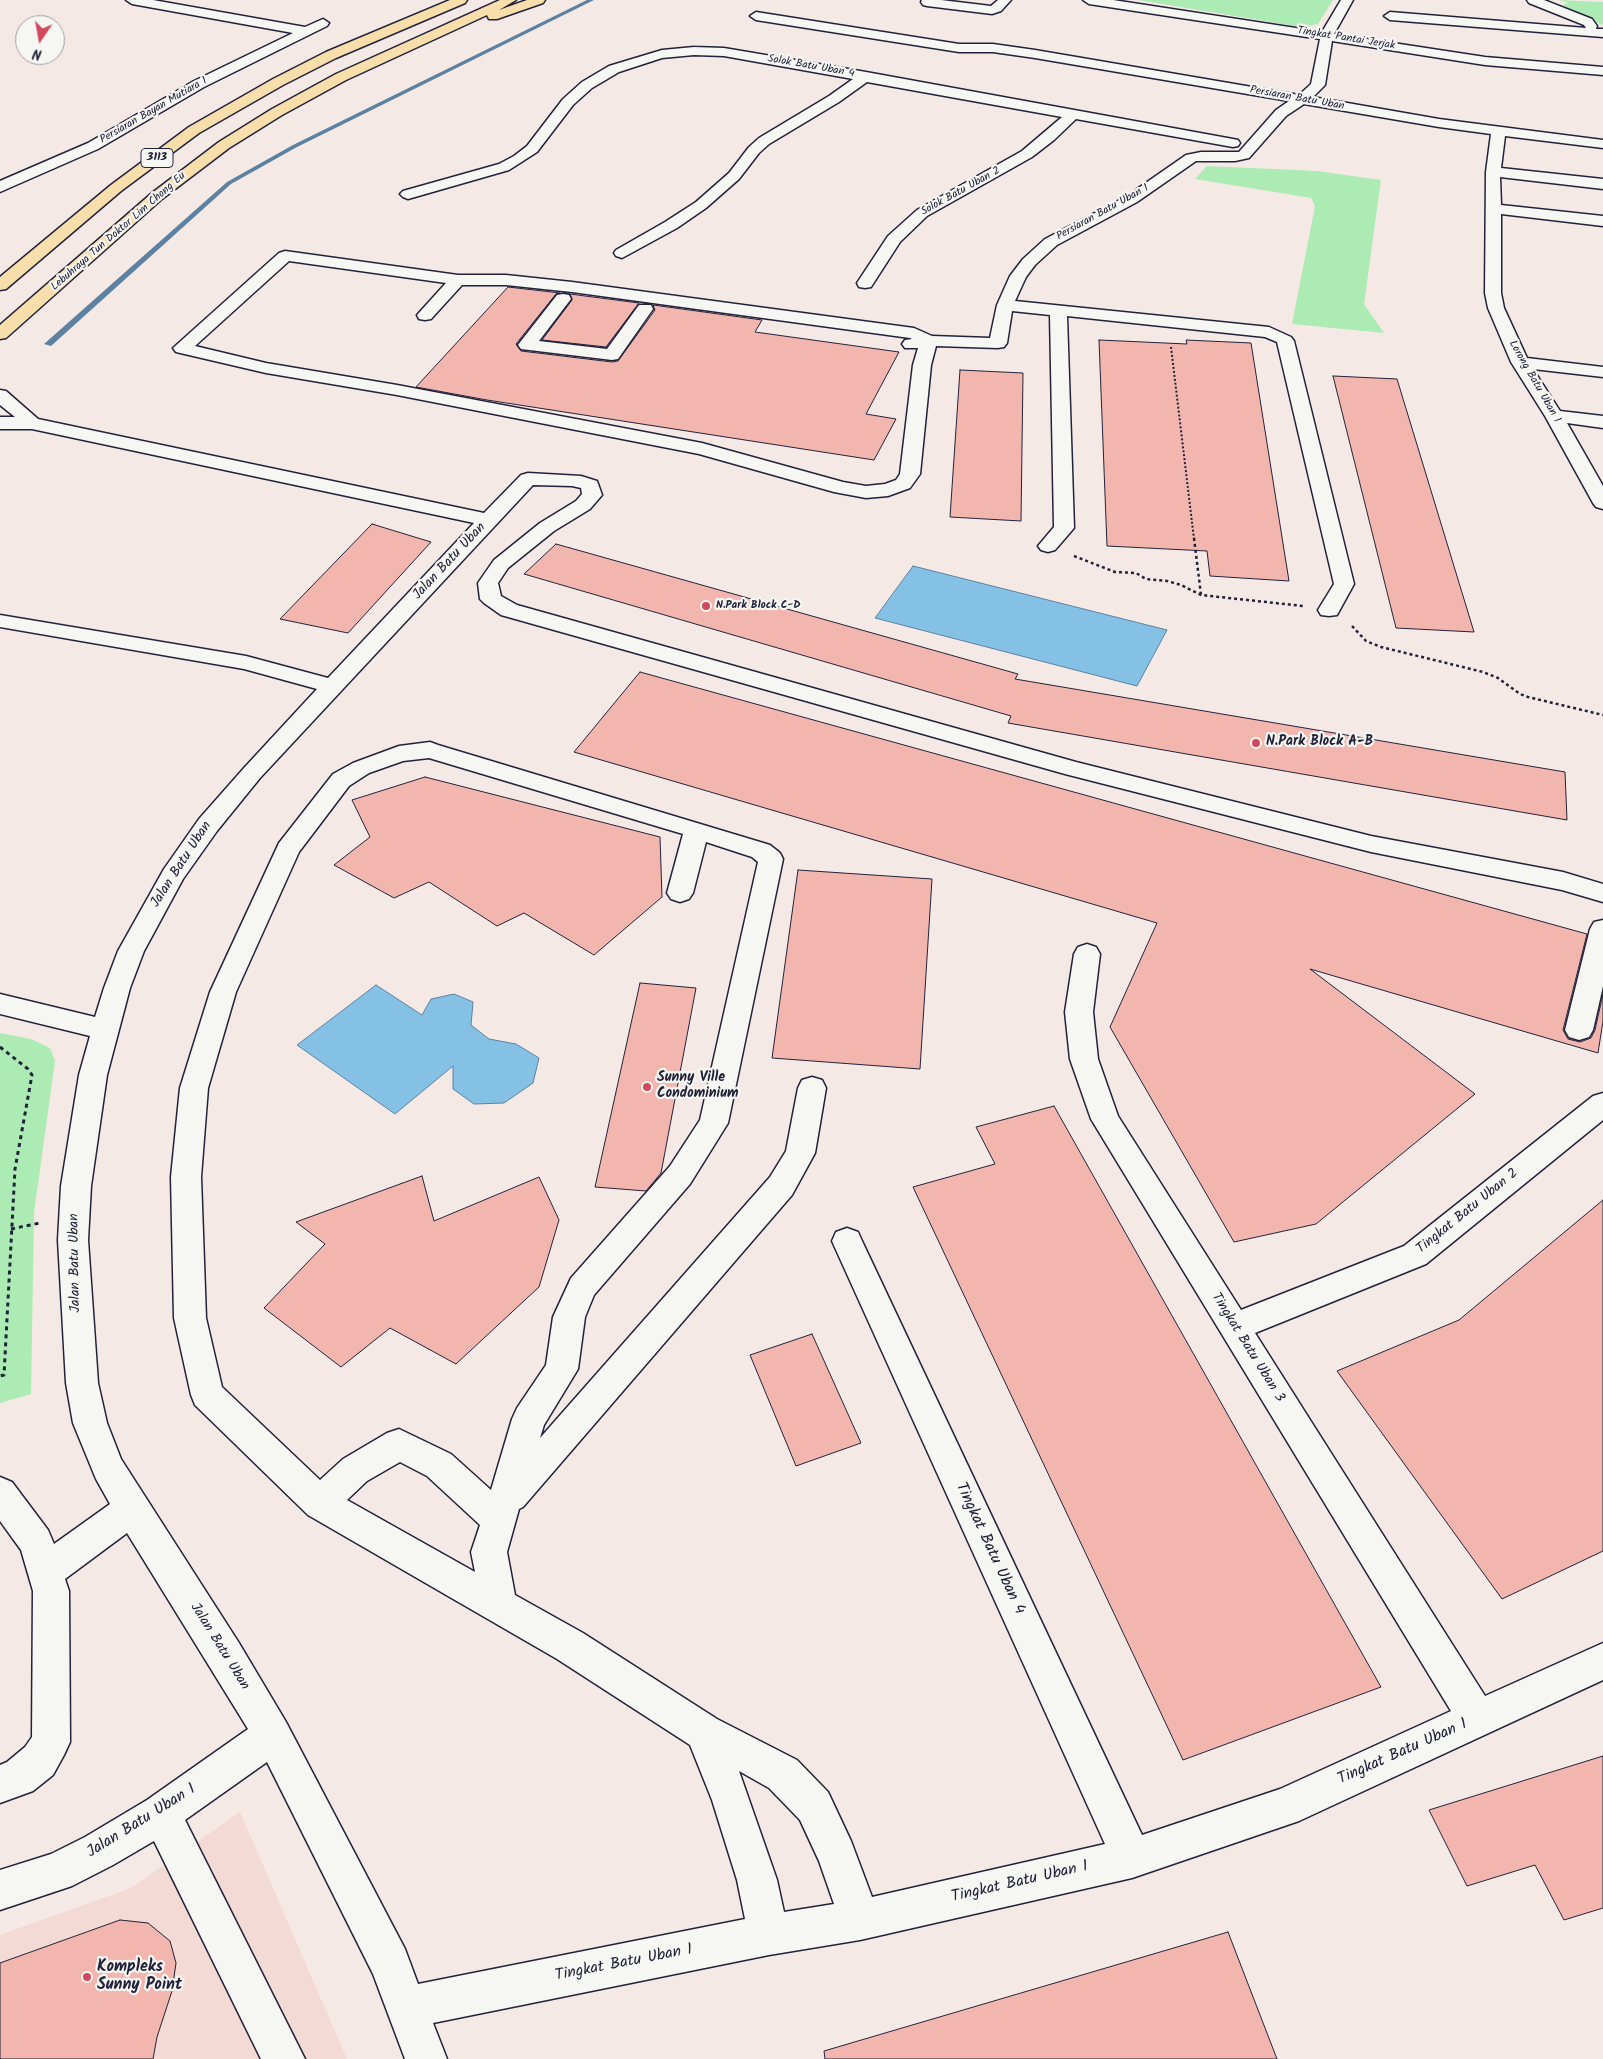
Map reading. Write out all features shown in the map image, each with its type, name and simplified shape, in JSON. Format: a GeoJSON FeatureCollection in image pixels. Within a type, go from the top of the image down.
{"type":"FeatureCollection","features":[{"type":"Feature","properties":{"kind":"highway","name":"3113"},"geometry":{"type":"LineString","coordinates":[[0,285],[116,188],[194,130],[278,82],[331,55],[461,0]]}},
{"type":"Feature","properties":{"kind":"highway","name":"Lebuhraya Tun Doktor Lim Chong Eu"},"geometry":{"type":"LineString","coordinates":[[0,334],[157,196],[224,145],[277,112],[341,77],[510,0]]}},
{"type":"Feature","properties":{"kind":"highway"},"geometry":{"type":"LineString","coordinates":[[454,24],[498,15],[539,0]]}},
{"type":"Feature","properties":{"kind":"street"},"geometry":{"type":"LineString","coordinates":[[132,0],[305,31]]}},
{"type":"Feature","properties":{"kind":"street","name":"Persiaran Bayan Mutiara 1"},"geometry":{"type":"LineString","coordinates":[[0,186],[93,146],[190,88],[323,23],[193,0]]}},
{"type":"Feature","properties":{"kind":"street"},"geometry":{"type":"LineString","coordinates":[[927,2],[992,10],[1005,0]]}},
{"type":"Feature","properties":{"kind":"street","name":"Tingkat Pantai Jerjak"},"geometry":{"type":"LineString","coordinates":[[1089,0],[1486,61],[1603,71]]}},
{"type":"Feature","properties":{"kind":"street"},"geometry":{"type":"LineString","coordinates":[[1326,36],[1347,0]]}},
{"type":"Feature","properties":{"kind":"street"},"geometry":{"type":"LineString","coordinates":[[1533,0],[1588,22],[1597,32]]}},
{"type":"Feature","properties":{"kind":"street","name":"Persiaran Batu Uban"},"geometry":{"type":"LineString","coordinates":[[756,16],[959,48],[993,48],[1498,132],[1603,144]]}},
{"type":"Feature","properties":{"kind":"street"},"geometry":{"type":"LineString","coordinates":[[1390,16],[1597,32]]}},
{"type":"Feature","properties":{"kind":"street","name":"Persiaran Batu Uban 1"},"geometry":{"type":"LineString","coordinates":[[929,341],[998,343],[1005,305],[1018,276],[1034,256],[1051,242],[1132,199],[1191,158],[1244,155],[1281,113],[1312,92],[1318,85],[1326,36]]}},
{"type":"Feature","properties":{"kind":"street","name":"Solok Batu Uban 4"},"geometry":{"type":"LineString","coordinates":[[408,194],[504,167],[519,159],[532,149],[568,102],[587,85],[614,69],[635,60],[662,54],[706,51],[724,52],[866,76],[1072,115],[1253,146]]}},
{"type":"Feature","properties":{"kind":"street"},"geometry":{"type":"LineString","coordinates":[[622,252],[671,225],[714,194],[734,176],[754,150],[764,141],[834,99],[866,76]]}},
{"type":"Feature","properties":{"kind":"street","name":"Solok Batu Uban 2"},"geometry":{"type":"LineString","coordinates":[[865,283],[894,239],[922,213],[1027,154],[1049,138],[1072,115]]}},
{"type":"Feature","properties":{"kind":"street","name":"Lorong Batu Uban 1"},"geometry":{"type":"LineString","coordinates":[[1498,132],[1493,172],[1492,293],[1502,324],[1520,362],[1597,481],[1603,503]]}},
{"type":"Feature","properties":{"kind":"street"},"geometry":{"type":"LineString","coordinates":[[1493,172],[1603,184]]}},
{"type":"Feature","properties":{"kind":"street"},"geometry":{"type":"LineString","coordinates":[[1494,210],[1603,222]]}},
{"type":"Feature","properties":{"kind":"street"},"geometry":{"type":"LineString","coordinates":[[285,256],[458,280],[506,280],[591,289],[914,333],[929,341],[922,365],[910,474],[903,484],[888,490],[866,492],[841,488],[702,449],[396,390],[266,368],[182,348],[285,256]]}},
{"type":"Feature","properties":{"kind":"street"},"geometry":{"type":"LineString","coordinates":[[458,280],[498,292],[645,309],[909,344],[929,341]]}},
{"type":"Feature","properties":{"kind":"street"},"geometry":{"type":"LineString","coordinates":[[425,316],[458,280]]}},
{"type":"Feature","properties":{"kind":"street"},"geometry":{"type":"LineString","coordinates":[[563,299],[527,345],[612,355],[645,309]]}},
{"type":"Feature","properties":{"kind":"street"},"geometry":{"type":"LineString","coordinates":[[1005,305],[1278,334],[1285,341],[1344,584],[1329,610]]}},
{"type":"Feature","properties":{"kind":"street"},"geometry":{"type":"LineString","coordinates":[[1048,546],[1064,528],[1058,310]]}},
{"type":"Feature","properties":{"kind":"street"},"geometry":{"type":"LineString","coordinates":[[1520,362],[1603,372]]}},
{"type":"Feature","properties":{"kind":"street"},"geometry":{"type":"LineString","coordinates":[[0,394],[32,423]]}},
{"type":"Feature","properties":{"kind":"street"},"geometry":{"type":"LineString","coordinates":[[1554,416],[1603,422]]}},
{"type":"Feature","properties":{"kind":"street","name":"Jalan Batu Uban"},"geometry":{"type":"LineString","coordinates":[[0,423],[32,423],[488,520]]}},
{"type":"Feature","properties":{"kind":"street","name":"Jalan Batu Uban"},"geometry":{"type":"LineString","coordinates":[[426,2059],[390,1964],[273,1735],[226,1656],[108,1468],[90,1423],[82,1383],[73,1240],[76,1186],[85,1116],[104,1029],[117,988],[131,951],[178,868],[208,825],[242,784],[528,479],[574,480],[590,485],[592,495],[583,505],[547,527],[501,564],[488,584],[490,599],[509,610],[1082,772],[1371,844],[1563,881],[1603,893]]}},
{"type":"Feature","properties":{"kind":"street"},"geometry":{"type":"LineString","coordinates":[[0,621],[246,663],[334,687]]}},
{"type":"Feature","properties":{"kind":"street"},"geometry":{"type":"LineString","coordinates":[[499,1604],[489,1552],[529,1419],[562,1369],[569,1317],[582,1287],[680,1175],[714,1123],[771,860],[761,852],[697,830],[430,750],[399,754],[361,768],[341,780],[288,849],[223,992],[194,1088],[186,1177],[190,1318],[207,1395],[320,1503],[570,1646],[704,1732],[784,1774],[814,1806],[837,1855],[860,1920]]}},
{"type":"Feature","properties":{"kind":"street"},"geometry":{"type":"LineString","coordinates":[[680,893],[697,830]]}},
{"type":"Feature","properties":{"kind":"street"},"geometry":{"type":"LineString","coordinates":[[1579,1030],[1603,929]]}},
{"type":"Feature","properties":{"kind":"street","name":"Tingkat Batu Uban 3"},"geometry":{"type":"LineString","coordinates":[[1087,954],[1079,1012],[1084,1060],[1105,1119],[1478,1720]]}},
{"type":"Feature","properties":{"kind":"street"},"geometry":{"type":"LineString","coordinates":[[0,1004],[104,1029]]}},
{"type":"Feature","properties":{"kind":"street"},"geometry":{"type":"LineString","coordinates":[[502,1511],[781,1186],[800,1153],[812,1088]]}},
{"type":"Feature","properties":{"kind":"street","name":"Tingkat Batu Uban 2"},"geometry":{"type":"LineString","coordinates":[[1234,1327],[1415,1255],[1603,1104]]}},
{"type":"Feature","properties":{"kind":"street","name":"Tingkat Batu Uban 4"},"geometry":{"type":"LineString","coordinates":[[847,1241],[1132,1858]]}},
{"type":"Feature","properties":{"kind":"street"},"geometry":{"type":"LineString","coordinates":[[320,1503],[355,1470],[399,1444],[439,1465],[502,1511]]}},
{"type":"Feature","properties":{"kind":"street"},"geometry":{"type":"LineString","coordinates":[[0,1492],[36,1542],[51,1591],[51,1742],[39,1761],[19,1777],[0,1784]]}},
{"type":"Feature","properties":{"kind":"street"},"geometry":{"type":"LineString","coordinates":[[45,1572],[132,1509]]}},
{"type":"Feature","properties":{"kind":"street","name":"Tingkat Batu Uban 1"},"geometry":{"type":"LineString","coordinates":[[407,2007],[769,1935],[860,1920],[1132,1858],[1285,1806],[1478,1720],[1603,1661]]}},
{"type":"Feature","properties":{"kind":"street"},"geometry":{"type":"LineString","coordinates":[[704,1732],[731,1800],[754,1871],[769,1935]]}},
{"type":"Feature","properties":{"kind":"street","name":"Jalan Batu Uban 1"},"geometry":{"type":"LineString","coordinates":[[0,1890],[58,1872],[99,1851],[161,1814],[273,1735]]}},
{"type":"Feature","properties":{"kind":"street"},"geometry":{"type":"LineString","coordinates":[[161,1814],[284,2059]]}},
{"type":"Feature","properties":{"kind":"path"},"geometry":{"type":"LineString","coordinates":[[1168,321],[1201,595]]}},
{"type":"Feature","properties":{"kind":"path"},"geometry":{"type":"LineString","coordinates":[[1048,546],[1114,572],[1136,573],[1146,579],[1181,584],[1201,595],[1329,610],[1355,627],[1360,636],[1366,641],[1381,647],[1483,672],[1498,678],[1520,694],[1603,715]]}},
{"type":"Feature","properties":{"kind":"path"},"geometry":{"type":"LineString","coordinates":[[0,1047],[28,1068],[32,1075],[15,1169],[4,1375],[0,1376]]}},
{"type":"Feature","properties":{"kind":"shaded area"},"geometry":{"type":"Polygon","coordinates":[[[240,1812],[347,2059],[0,2059],[0,1935],[131,1888],[240,1812]]]}},
{"type":"Feature","properties":{"kind":"green space"},"geometry":{"type":"Polygon","coordinates":[[[1138,0],[1333,0],[1318,24],[1301,27],[1138,0]]]}},
{"type":"Feature","properties":{"kind":"green space"},"geometry":{"type":"Polygon","coordinates":[[[1559,0],[1603,2],[1603,25],[1558,7],[1568,3],[1559,0]]]}},
{"type":"Feature","properties":{"kind":"green space"},"geometry":{"type":"Polygon","coordinates":[[[1207,166],[1317,171],[1381,180],[1364,304],[1384,333],[1292,324],[1315,206],[1311,198],[1195,179],[1207,166]]]}},
{"type":"Feature","properties":{"kind":"green space"},"geometry":{"type":"Polygon","coordinates":[[[0,1033],[31,1039],[50,1048],[55,1061],[34,1213],[31,1394],[0,1403],[0,1033]]]}},
{"type":"Feature","properties":{"kind":"water"},"geometry":{"type":"Polygon","coordinates":[[[913,566],[1167,630],[1137,686],[875,618],[913,566]]]}},
{"type":"Feature","properties":{"kind":"water"},"geometry":{"type":"Polygon","coordinates":[[[376,985],[422,1015],[431,999],[454,994],[473,1002],[471,1025],[489,1039],[516,1044],[539,1058],[533,1083],[504,1103],[474,1104],[453,1089],[453,1066],[395,1114],[297,1045],[376,985]]]}},
{"type":"Feature","properties":{"kind":"building"},"geometry":{"type":"Polygon","coordinates":[[[508,287],[560,293],[556,294],[516,344],[521,351],[612,362],[618,361],[655,310],[653,305],[762,320],[755,332],[899,352],[866,414],[896,419],[874,460],[487,400],[416,387],[508,287]]]}},
{"type":"Feature","properties":{"kind":"building"},"geometry":{"type":"Polygon","coordinates":[[[570,294],[639,303],[606,347],[542,340],[572,300],[570,294]]]}},
{"type":"Feature","properties":{"kind":"building"},"geometry":{"type":"Polygon","coordinates":[[[1099,340],[1187,344],[1186,340],[1251,343],[1289,581],[1210,576],[1207,551],[1107,546],[1099,340]]]}},
{"type":"Feature","properties":{"kind":"building"},"geometry":{"type":"Polygon","coordinates":[[[960,370],[1023,373],[1021,521],[950,517],[960,370]]]}},
{"type":"Feature","properties":{"kind":"building"},"geometry":{"type":"Polygon","coordinates":[[[1333,376],[1397,379],[1474,632],[1396,628],[1333,376]]]}},
{"type":"Feature","properties":{"kind":"building"},"geometry":{"type":"Polygon","coordinates":[[[372,524],[431,542],[348,633],[280,619],[372,524]]]}},
{"type":"Feature","properties":{"kind":"building"},"geometry":{"type":"Polygon","coordinates":[[[556,544],[1018,674],[1015,679],[1565,772],[1567,820],[1008,723],[1011,716],[524,574],[556,544]]]}},
{"type":"Feature","properties":{"kind":"building"},"geometry":{"type":"Polygon","coordinates":[[[640,672],[1587,934],[1563,1030],[1568,1039],[1580,1042],[1591,1038],[1595,1030],[1603,994],[1603,1021],[1598,1053],[1310,969],[1475,1094],[1316,1224],[1234,1242],[1110,1027],[1157,923],[574,752],[640,672]]]}},
{"type":"Feature","properties":{"kind":"building"},"geometry":{"type":"Polygon","coordinates":[[[425,777],[660,837],[662,897],[594,955],[524,913],[497,926],[429,882],[394,898],[334,865],[370,837],[352,800],[425,777]]]}},
{"type":"Feature","properties":{"kind":"building"},"geometry":{"type":"Polygon","coordinates":[[[798,870],[932,879],[920,1069],[772,1058],[798,870]]]}},
{"type":"Feature","properties":{"kind":"building","name":"Sunny Ville Condominium"},"geometry":{"type":"Polygon","coordinates":[[[640,983],[696,988],[661,1173],[646,1191],[595,1187],[640,983]]]}},
{"type":"Feature","properties":{"kind":"building"},"geometry":{"type":"Polygon","coordinates":[[[1054,1106],[1381,1687],[1183,1760],[913,1187],[995,1164],[976,1127],[1054,1106]]]}},
{"type":"Feature","properties":{"kind":"building"},"geometry":{"type":"Polygon","coordinates":[[[422,1176],[434,1221],[539,1177],[559,1220],[539,1287],[456,1364],[390,1328],[341,1367],[264,1308],[325,1244],[296,1222],[422,1176]]]}},
{"type":"Feature","properties":{"kind":"building"},"geometry":{"type":"Polygon","coordinates":[[[1603,1200],[1603,1551],[1502,1599],[1337,1371],[1459,1320],[1603,1200]]]}},
{"type":"Feature","properties":{"kind":"building"},"geometry":{"type":"Polygon","coordinates":[[[812,1334],[861,1443],[796,1466],[750,1355],[812,1334]]]}},
{"type":"Feature","properties":{"kind":"building"},"geometry":{"type":"Polygon","coordinates":[[[1603,1756],[1603,1908],[1564,1920],[1535,1865],[1467,1886],[1429,1810],[1603,1756]]]}},
{"type":"Feature","properties":{"kind":"building","name":"Kompleks Sunny Point"},"geometry":{"type":"Polygon","coordinates":[[[120,1920],[148,1923],[170,1941],[176,1963],[172,1991],[157,2037],[153,2059],[0,2059],[0,1963],[120,1920]]]}},
{"type":"Feature","properties":{"kind":"building"},"geometry":{"type":"Polygon","coordinates":[[[1228,1932],[1277,2059],[825,2059],[824,2051],[1228,1932]]]}},
{"type":"Feature","properties":{"kind":"waterway"},"geometry":{"type":"LineString","coordinates":[[48,344],[229,183],[295,146],[591,0]]}},
{"type":"Feature","properties":{"kind":"place","name":"N.Park Block C-D"},"geometry":{"type":"Point","coordinates":[706,606]}},
{"type":"Feature","properties":{"kind":"place","name":"N.Park Block A-B"},"geometry":{"type":"Point","coordinates":[1256,743]}},
{"type":"Feature","properties":{"kind":"place","name":"Sunny Ville Condominium"},"geometry":{"type":"Point","coordinates":[647,1087]}},
{"type":"Feature","properties":{"kind":"place","name":"Kompleks Sunny Point"},"geometry":{"type":"Point","coordinates":[87,1977]}}]}
